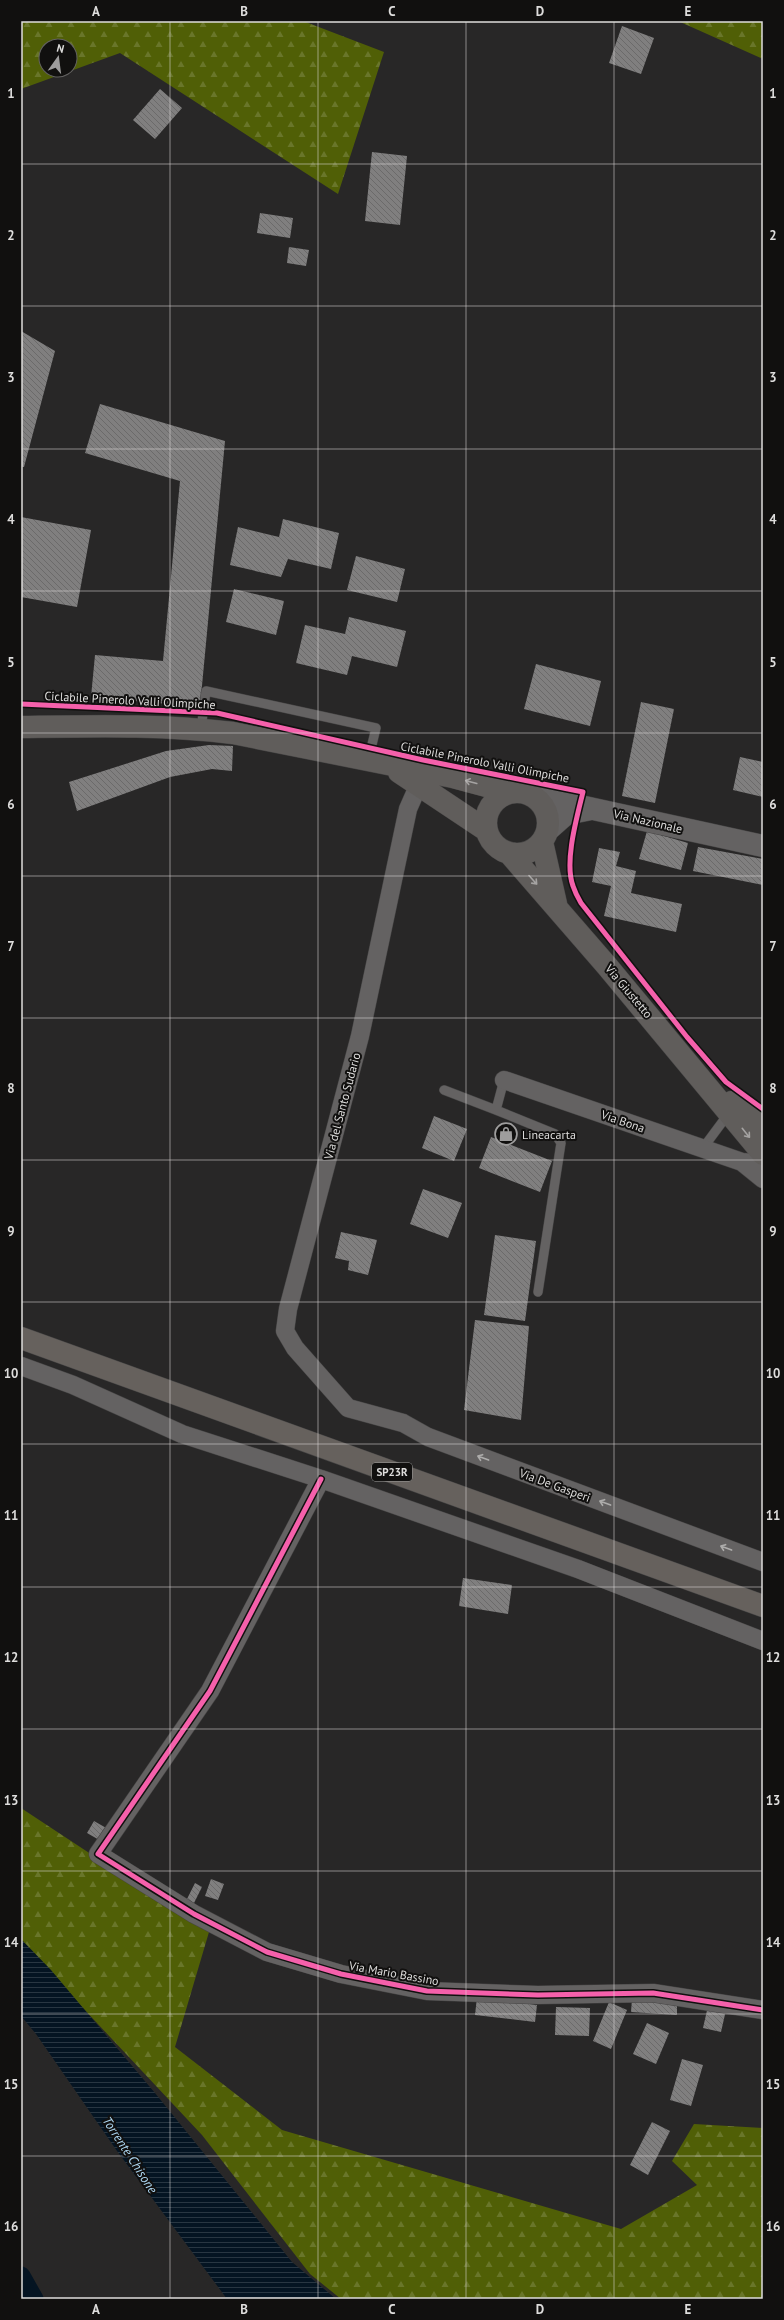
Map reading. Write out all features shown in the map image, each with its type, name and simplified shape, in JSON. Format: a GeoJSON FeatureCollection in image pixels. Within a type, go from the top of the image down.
{"type":"FeatureCollection","features":[{"type":"Feature","properties":{"kind":"main road"},"geometry":{"type":"LineString","coordinates":[[21,727],[94,726],[201,729],[259,738],[453,777],[508,792],[526,793],[534,796],[546,811],[545,836],[527,853],[509,853],[494,845],[486,830],[419,784],[378,763]]}},
{"type":"Feature","properties":{"kind":"main road"},"geometry":{"type":"LineString","coordinates":[[486,830],[487,811],[492,802],[508,792]]}},
{"type":"Feature","properties":{"kind":"main road","name":"Via Giustetto"},"geometry":{"type":"LineString","coordinates":[[545,836],[557,907]]}},
{"type":"Feature","properties":{"kind":"main road","name":"Via Giustetto"},"geometry":{"type":"LineString","coordinates":[[509,853],[557,907],[700,1076],[763,1154]]}},
{"type":"Feature","properties":{"kind":"main road","name":"Via Giustetto"},"geometry":{"type":"LineString","coordinates":[[700,1076],[763,1126]]}},
{"type":"Feature","properties":{"kind":"main road","name":"SP23R"},"geometry":{"type":"LineString","coordinates":[[21,1338],[763,1606]]}},
{"type":"Feature","properties":{"kind":"street","name":"Via del Santo Sudario"},"geometry":{"type":"LineString","coordinates":[[348,1408],[295,1348],[285,1331],[288,1309],[360,1036],[408,809],[419,784]]}},
{"type":"Feature","properties":{"kind":"street","name":"Via Nazionale"},"geometry":{"type":"LineString","coordinates":[[534,796],[763,846]]}},
{"type":"Feature","properties":{"kind":"street"},"geometry":{"type":"LineString","coordinates":[[545,836],[566,814],[592,809]]}},
{"type":"Feature","properties":{"kind":"street","name":"Via Bona"},"geometry":{"type":"LineString","coordinates":[[504,1080],[742,1162]]}},
{"type":"Feature","properties":{"kind":"street"},"geometry":{"type":"LineString","coordinates":[[742,1162],[763,1164]]}},
{"type":"Feature","properties":{"kind":"street"},"geometry":{"type":"LineString","coordinates":[[742,1162],[763,1179]]}},
{"type":"Feature","properties":{"kind":"street"},"geometry":{"type":"LineString","coordinates":[[21,1366],[73,1385],[182,1434],[321,1479],[578,1569],[763,1641]]}},
{"type":"Feature","properties":{"kind":"street","name":"Via De Gasperi"},"geometry":{"type":"LineString","coordinates":[[348,1408],[403,1423],[428,1437],[763,1562]]}},
{"type":"Feature","properties":{"kind":"street","name":"Via Mario Bassino"},"geometry":{"type":"LineString","coordinates":[[321,1479],[210,1691],[98,1854],[194,1914],[267,1952],[341,1974],[427,1991],[538,1995],[653,1993],[763,2010]]}},
{"type":"Feature","properties":{"kind":"lane"},"geometry":{"type":"LineString","coordinates":[[201,729],[206,691],[376,728],[378,763]]}},
{"type":"Feature","properties":{"kind":"lane"},"geometry":{"type":"LineString","coordinates":[[496,1110],[504,1080]]}},
{"type":"Feature","properties":{"kind":"lane"},"geometry":{"type":"LineString","coordinates":[[444,1090],[555,1134],[561,1142],[538,1292]]}},
{"type":"Feature","properties":{"kind":"lane"},"geometry":{"type":"LineString","coordinates":[[703,1148],[730,1112]]}},
{"type":"Feature","properties":{"kind":"green space"},"geometry":{"type":"Polygon","coordinates":[[[21,21],[303,21],[384,52],[338,194],[120,53],[78,68],[78,38],[38,38],[38,78],[51,78],[21,89],[21,21]]]}},
{"type":"Feature","properties":{"kind":"green space"},"geometry":{"type":"Polygon","coordinates":[[[678,21],[763,21],[763,59],[678,21]]]}},
{"type":"Feature","properties":{"kind":"green space"},"geometry":{"type":"Polygon","coordinates":[[[21,1808],[209,1932],[175,2047],[282,2130],[621,2229],[697,2185],[672,2161],[694,2124],[763,2128],[763,2299],[341,2299],[310,2274],[202,2135],[21,1942],[21,1808]]]}},
{"type":"Feature","properties":{"kind":"water","name":"Torrente Chisone"},"geometry":{"type":"Polygon","coordinates":[[[21,1939],[51,1970],[155,2093],[292,2262],[336,2299],[227,2299],[117,2151],[36,2034],[21,2016],[21,1939]]]}},
{"type":"Feature","properties":{"kind":"building"},"geometry":{"type":"Polygon","coordinates":[[[622,26],[654,38],[641,74],[609,63],[622,26]]]}},
{"type":"Feature","properties":{"kind":"building"},"geometry":{"type":"Polygon","coordinates":[[[160,89],[182,108],[155,139],[133,120],[160,89]]]}},
{"type":"Feature","properties":{"kind":"building"},"geometry":{"type":"Polygon","coordinates":[[[372,152],[407,156],[400,225],[365,221],[372,152]]]}},
{"type":"Feature","properties":{"kind":"building"},"geometry":{"type":"Polygon","coordinates":[[[260,213],[293,218],[290,238],[257,233],[260,213]]]}},
{"type":"Feature","properties":{"kind":"building"},"geometry":{"type":"Polygon","coordinates":[[[289,247],[309,250],[306,266],[287,263],[289,247]]]}},
{"type":"Feature","properties":{"kind":"building"},"geometry":{"type":"Polygon","coordinates":[[[21,331],[55,351],[24,467],[21,467],[21,331]]]}},
{"type":"Feature","properties":{"kind":"building"},"geometry":{"type":"Polygon","coordinates":[[[100,404],[225,441],[200,707],[91,697],[95,655],[163,661],[180,481],[85,453],[100,404]]]}},
{"type":"Feature","properties":{"kind":"building"},"geometry":{"type":"Polygon","coordinates":[[[21,517],[91,530],[77,607],[21,597],[21,517]]]}},
{"type":"Feature","properties":{"kind":"building"},"geometry":{"type":"Polygon","coordinates":[[[283,519],[339,533],[331,569],[288,559],[281,577],[230,565],[238,527],[279,537],[283,519]]]}},
{"type":"Feature","properties":{"kind":"building"},"geometry":{"type":"Polygon","coordinates":[[[356,556],[405,569],[397,602],[347,590],[356,556]]]}},
{"type":"Feature","properties":{"kind":"building"},"geometry":{"type":"Polygon","coordinates":[[[234,589],[284,601],[276,635],[226,622],[234,589]]]}},
{"type":"Feature","properties":{"kind":"building"},"geometry":{"type":"Polygon","coordinates":[[[349,617],[406,631],[397,667],[352,656],[347,675],[296,663],[305,625],[345,634],[349,617]]]}},
{"type":"Feature","properties":{"kind":"building"},"geometry":{"type":"Polygon","coordinates":[[[536,664],[601,681],[590,726],[524,709],[536,664]]]}},
{"type":"Feature","properties":{"kind":"building"},"geometry":{"type":"Polygon","coordinates":[[[641,702],[674,709],[655,803],[622,796],[641,702]]]}},
{"type":"Feature","properties":{"kind":"building"},"geometry":{"type":"Polygon","coordinates":[[[209,745],[233,746],[232,771],[212,769],[170,777],[77,811],[69,782],[166,751],[209,745]]]}},
{"type":"Feature","properties":{"kind":"building"},"geometry":{"type":"Polygon","coordinates":[[[740,757],[763,762],[763,797],[733,790],[740,757]]]}},
{"type":"Feature","properties":{"kind":"building"},"geometry":{"type":"Polygon","coordinates":[[[647,831],[688,843],[681,870],[639,859],[647,831]]]}},
{"type":"Feature","properties":{"kind":"building"},"geometry":{"type":"Polygon","coordinates":[[[698,847],[763,859],[763,885],[693,871],[698,847]]]}},
{"type":"Feature","properties":{"kind":"building"},"geometry":{"type":"Polygon","coordinates":[[[599,848],[620,852],[616,866],[636,871],[631,893],[682,904],[676,932],[604,916],[611,886],[592,882],[599,848]]]}},
{"type":"Feature","properties":{"kind":"building"},"geometry":{"type":"Polygon","coordinates":[[[434,1116],[467,1129],[454,1161],[422,1148],[434,1116]]]}},
{"type":"Feature","properties":{"kind":"building"},"geometry":{"type":"Polygon","coordinates":[[[491,1137],[552,1161],[540,1192],[479,1168],[491,1137]]]}},
{"type":"Feature","properties":{"kind":"building"},"geometry":{"type":"Polygon","coordinates":[[[423,1189],[462,1203],[448,1238],[410,1224],[423,1189]]]}},
{"type":"Feature","properties":{"kind":"building"},"geometry":{"type":"Polygon","coordinates":[[[341,1232],[377,1240],[368,1275],[348,1270],[349,1261],[335,1258],[341,1232]]]}},
{"type":"Feature","properties":{"kind":"building"},"geometry":{"type":"Polygon","coordinates":[[[495,1235],[536,1241],[525,1321],[484,1315],[495,1235]]]}},
{"type":"Feature","properties":{"kind":"building"},"geometry":{"type":"Polygon","coordinates":[[[475,1320],[529,1326],[521,1420],[464,1410],[475,1320]]]}},
{"type":"Feature","properties":{"kind":"building"},"geometry":{"type":"Polygon","coordinates":[[[463,1578],[512,1585],[508,1614],[459,1606],[463,1578]]]}},
{"type":"Feature","properties":{"kind":"building"},"geometry":{"type":"Polygon","coordinates":[[[94,1821],[108,1829],[101,1841],[87,1833],[94,1821]]]}},
{"type":"Feature","properties":{"kind":"building"},"geometry":{"type":"Polygon","coordinates":[[[211,1879],[224,1884],[218,1900],[205,1896],[211,1879]]]}},
{"type":"Feature","properties":{"kind":"building"},"geometry":{"type":"Polygon","coordinates":[[[195,1883],[202,1887],[194,1903],[187,1899],[195,1883]]]}},
{"type":"Feature","properties":{"kind":"building"},"geometry":{"type":"Polygon","coordinates":[[[477,1997],[537,2005],[535,2022],[475,2015],[477,1997]]]}},
{"type":"Feature","properties":{"kind":"building"},"geometry":{"type":"Polygon","coordinates":[[[632,1999],[677,2001],[677,2015],[631,2012],[632,1999]]]}},
{"type":"Feature","properties":{"kind":"building"},"geometry":{"type":"Polygon","coordinates":[[[609,2002],[627,2010],[611,2049],[593,2041],[609,2002]]]}},
{"type":"Feature","properties":{"kind":"building"},"geometry":{"type":"Polygon","coordinates":[[[708,2006],[726,2010],[721,2032],[703,2028],[708,2006]]]}},
{"type":"Feature","properties":{"kind":"building"},"geometry":{"type":"Polygon","coordinates":[[[556,2007],[590,2008],[589,2036],[555,2035],[556,2007]]]}},
{"type":"Feature","properties":{"kind":"building"},"geometry":{"type":"Polygon","coordinates":[[[647,2023],[669,2033],[656,2064],[633,2054],[647,2023]]]}},
{"type":"Feature","properties":{"kind":"building"},"geometry":{"type":"Polygon","coordinates":[[[682,2059],[703,2065],[691,2106],[670,2100],[682,2059]]]}},
{"type":"Feature","properties":{"kind":"building"},"geometry":{"type":"Polygon","coordinates":[[[652,2122],[670,2131],[648,2175],[630,2165],[652,2122]]]}},
{"type":"Feature","properties":{"kind":"waterway"},"geometry":{"type":"LineString","coordinates":[[21,2276],[34,2299]]}},
{"type":"Feature","properties":{"kind":"cycle path","name":"Ciclabile Pinerolo Valli Olimpiche"},"geometry":{"type":"LineString","coordinates":[[21,704],[217,713],[423,760],[583,792],[572,839],[570,865],[573,886],[581,903],[687,1037],[726,1082],[763,1109]]}},
{"type":"Feature","properties":{"kind":"cycle path"},"geometry":{"type":"LineString","coordinates":[[321,1479],[210,1691],[98,1854],[194,1914],[267,1952],[341,1974],[427,1991],[538,1995],[653,1993],[763,2010]]}},
{"type":"Feature","properties":{"kind":"place","name":"Lineacarta"},"geometry":{"type":"Point","coordinates":[506,1134]}}]}
